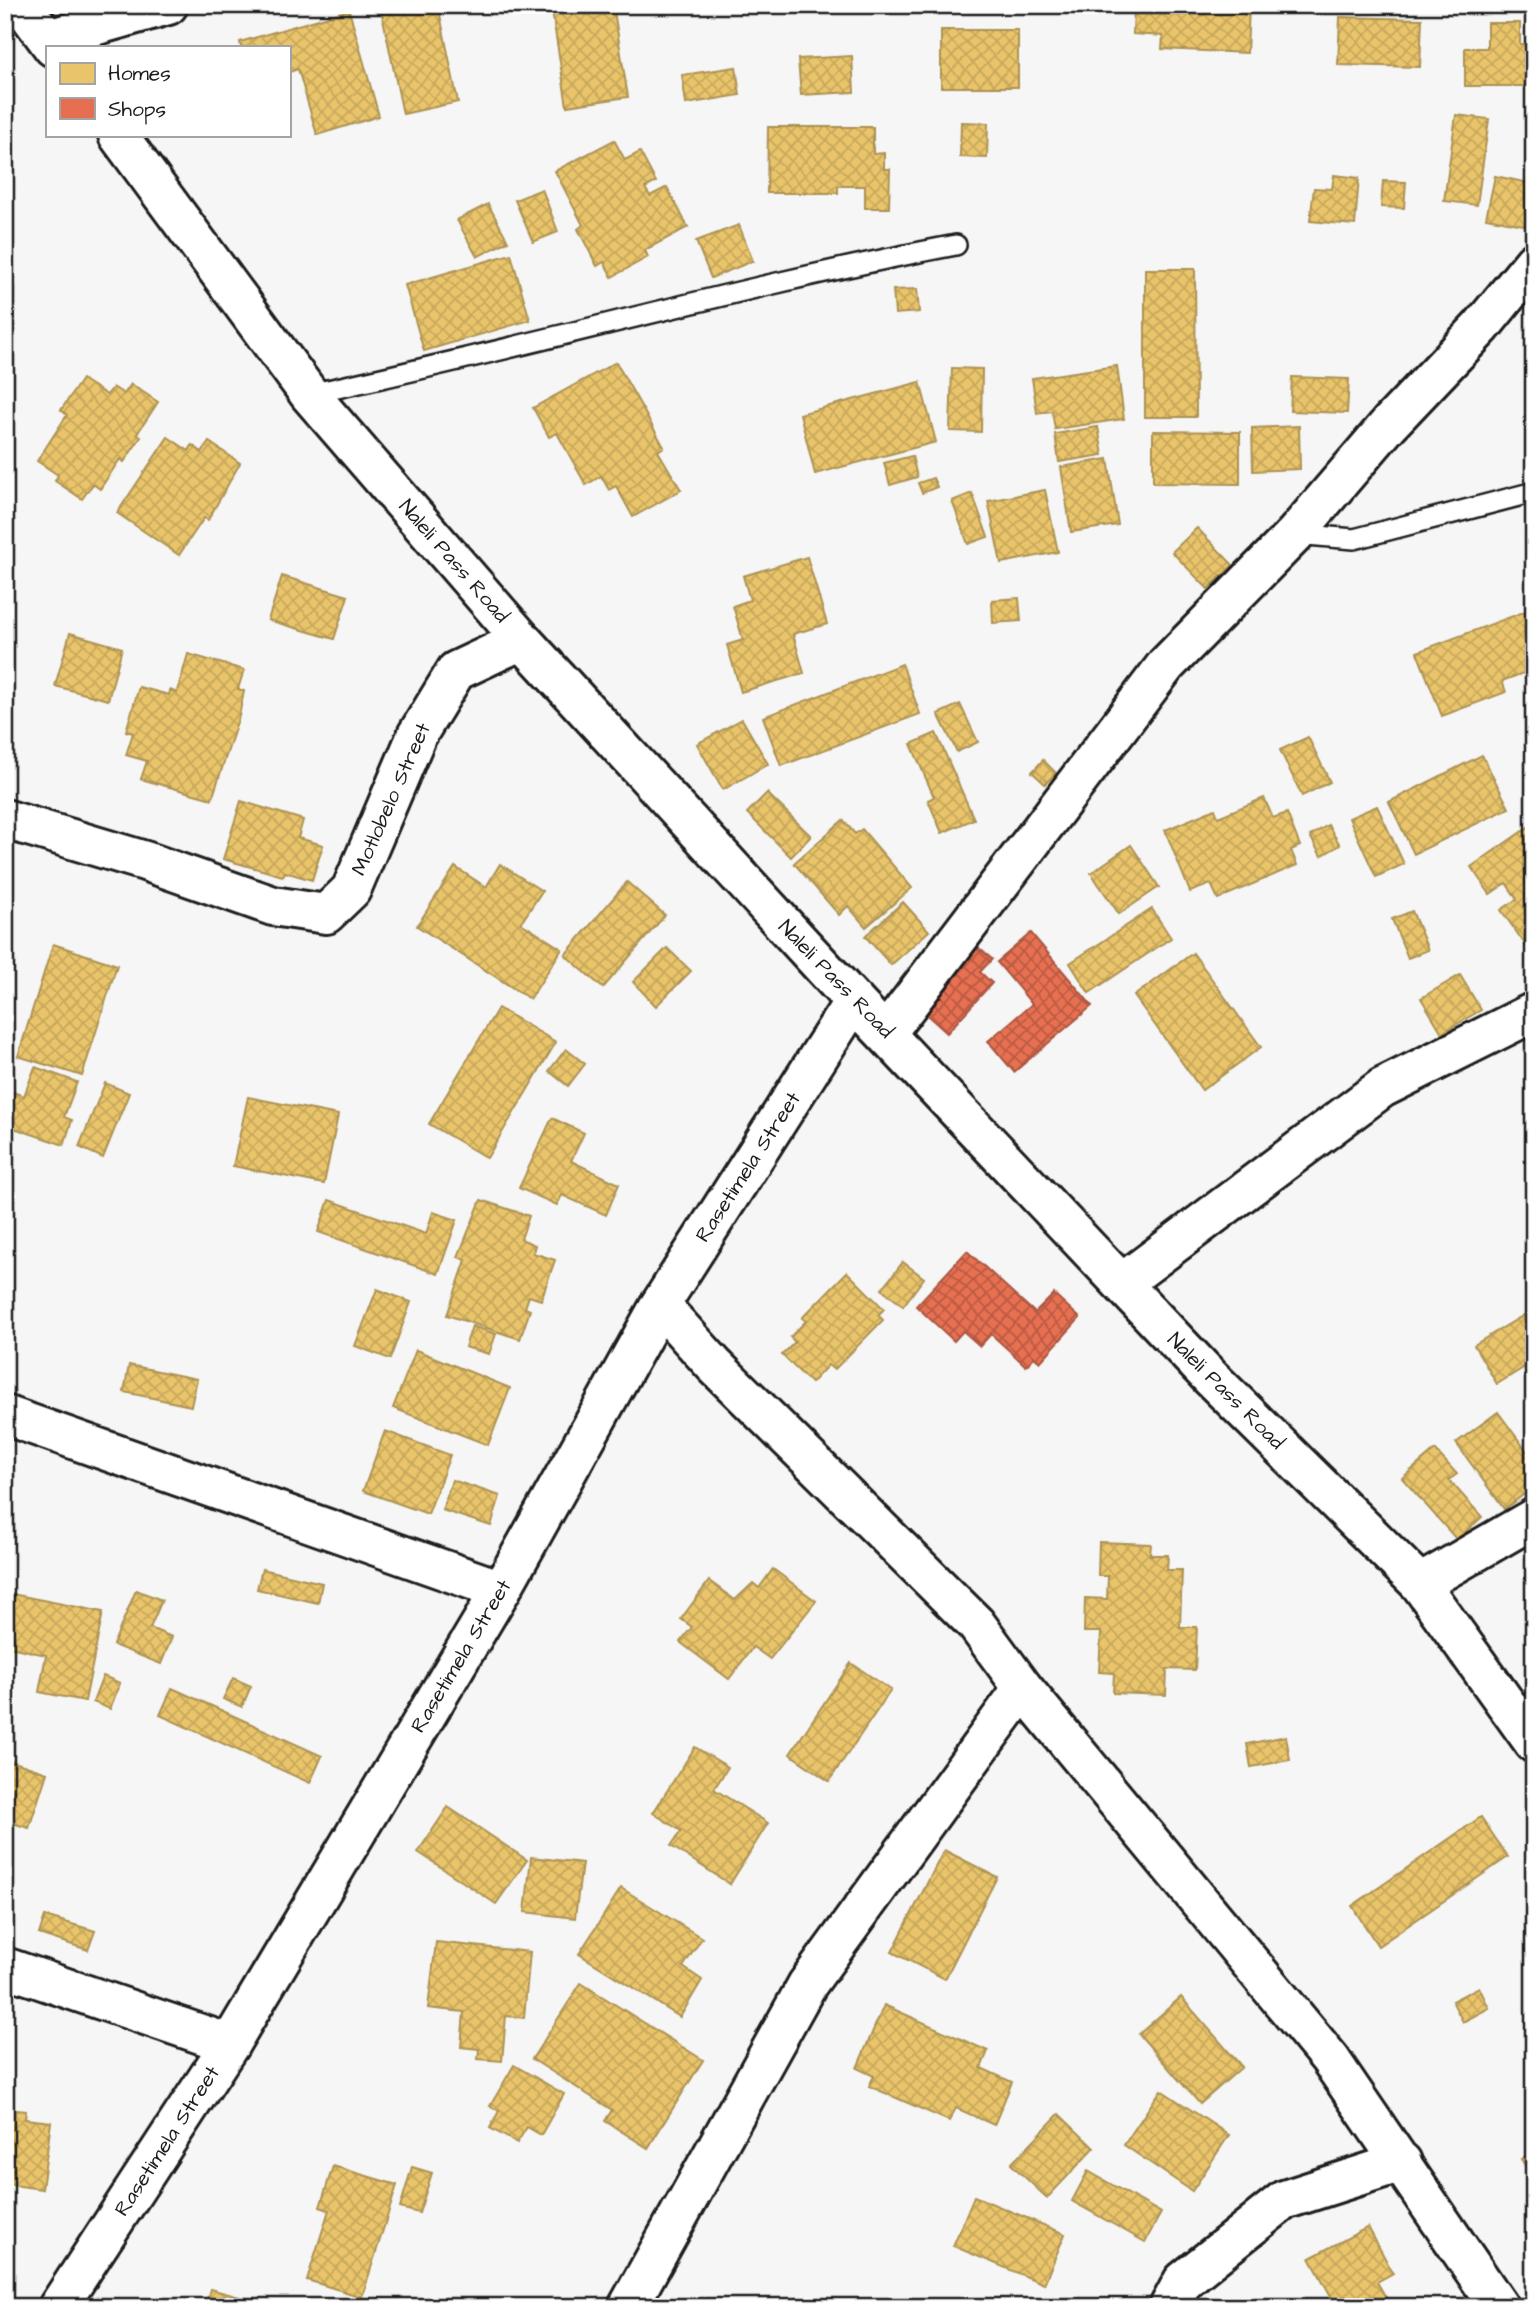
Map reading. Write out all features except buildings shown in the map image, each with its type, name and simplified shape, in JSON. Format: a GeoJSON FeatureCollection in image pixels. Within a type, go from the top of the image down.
{"type":"FeatureCollection","features":[{"type":"Feature","properties":{"kind":"street"},"geometry":{"type":"LineString","coordinates":[[22,5],[51,43],[168,5]]}},
{"type":"Feature","properties":{"kind":"street","name":"Naleli Pass Road"},"geometry":{"type":"LineString","coordinates":[[119,136],[309,394],[522,640],[854,1001],[887,1032],[1211,1378],[1420,1584],[1534,1743]]}},
{"type":"Feature","properties":{"kind":"street"},"geometry":{"type":"LineString","coordinates":[[887,1032],[1166,665],[1294,534],[1389,424],[1481,327],[1534,262]]}},
{"type":"Feature","properties":{"kind":"street","name":"Motlobelo Street"},"geometry":{"type":"LineString","coordinates":[[5,819],[273,906],[326,914],[351,890],[417,735],[456,671],[522,640]]}},
{"type":"Feature","properties":{"kind":"street","name":"Rasetimela Street"},"geometry":{"type":"LineString","coordinates":[[58,2307],[230,2045],[501,1590],[660,1305],[854,1001]]}},
{"type":"Feature","properties":{"kind":"street"},"geometry":{"type":"LineString","coordinates":[[1122,1283],[1382,1088],[1534,1012]]}},
{"type":"Feature","properties":{"kind":"street"},"geometry":{"type":"LineString","coordinates":[[660,1305],[714,1364],[976,1624],[1023,1688],[1330,2059],[1499,2307]]}},
{"type":"Feature","properties":{"kind":"street"},"geometry":{"type":"LineString","coordinates":[[5,1415],[501,1590]]}},
{"type":"Feature","properties":{"kind":"street"},"geometry":{"type":"LineString","coordinates":[[1420,1584],[1534,1518]]}},
{"type":"Feature","properties":{"kind":"street"},"geometry":{"type":"LineString","coordinates":[[628,2307],[807,1985],[1023,1688]]}},
{"type":"Feature","properties":{"kind":"street"},"geometry":{"type":"LineString","coordinates":[[5,1967],[230,2045]]}},
{"type":"Feature","properties":{"kind":"street"},"geometry":{"type":"LineString","coordinates":[[1169,2307],[1183,2281],[1284,2200],[1402,2162]]}},
{"type":"Feature","properties":{"kind":"lane"},"geometry":{"type":"LineString","coordinates":[[309,394],[436,367],[865,262],[956,245]]}},
{"type":"Feature","properties":{"kind":"lane"},"geometry":{"type":"LineString","coordinates":[[1294,534],[1354,539],[1534,492]]}}]}
